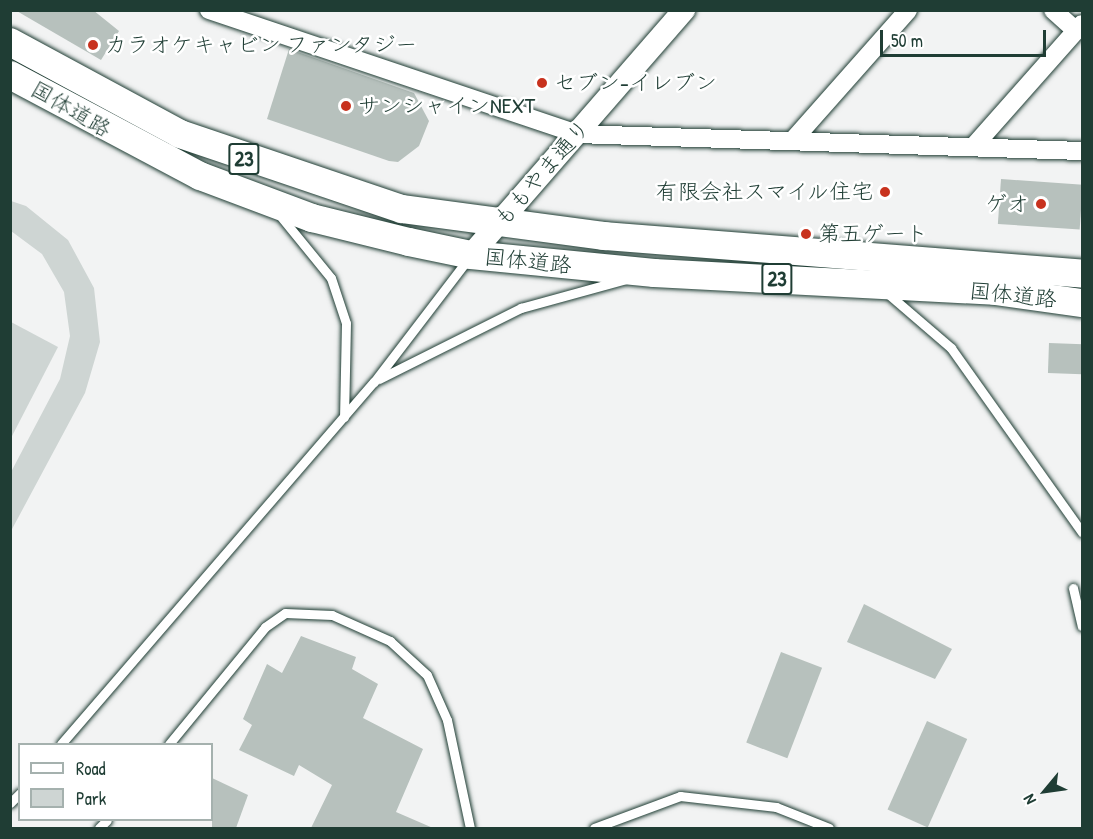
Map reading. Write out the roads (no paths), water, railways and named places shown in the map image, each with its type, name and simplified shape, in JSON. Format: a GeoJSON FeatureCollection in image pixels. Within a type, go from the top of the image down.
{"type":"FeatureCollection","features":[{"type":"Feature","properties":{"kind":"main road","name":"国体道路"},"geometry":{"type":"LineString","coordinates":[[10,42],[146,117],[215,148],[402,209],[497,224],[1083,274]]}},
{"type":"Feature","properties":{"kind":"main road","name":"国体道路"},"geometry":{"type":"LineString","coordinates":[[10,75],[143,149],[257,200],[359,231],[471,255],[654,273],[877,284],[1083,303]]}},
{"type":"Feature","properties":{"kind":"street"},"geometry":{"type":"LineString","coordinates":[[209,10],[577,134],[794,139],[1083,151]]}},
{"type":"Feature","properties":{"kind":"street","name":"ももやま通り"},"geometry":{"type":"LineString","coordinates":[[471,255],[684,10]]}},
{"type":"Feature","properties":{"kind":"street"},"geometry":{"type":"LineString","coordinates":[[794,139],[908,10]]}},
{"type":"Feature","properties":{"kind":"street"},"geometry":{"type":"LineString","coordinates":[[973,147],[1079,28],[1053,10]]}},
{"type":"Feature","properties":{"kind":"lane"},"geometry":{"type":"LineString","coordinates":[[257,200],[287,221],[331,278],[346,323],[344,417]]}},
{"type":"Feature","properties":{"kind":"lane"},"geometry":{"type":"LineString","coordinates":[[63,743],[374,382],[471,255]]}},
{"type":"Feature","properties":{"kind":"lane"},"geometry":{"type":"LineString","coordinates":[[374,382],[521,308],[654,273]]}},
{"type":"Feature","properties":{"kind":"lane"},"geometry":{"type":"LineString","coordinates":[[877,284],[951,348],[1083,532]]}},
{"type":"Feature","properties":{"kind":"lane"},"geometry":{"type":"LineString","coordinates":[[1073,588],[1083,626]]}},
{"type":"Feature","properties":{"kind":"lane"},"geometry":{"type":"LineString","coordinates":[[170,743],[265,627],[285,613],[332,615],[390,641],[427,675],[447,720],[470,828]]}},
{"type":"Feature","properties":{"kind":"lane"},"geometry":{"type":"LineString","coordinates":[[594,828],[680,796],[776,807],[829,828]]}},
{"type":"Feature","properties":{"kind":"place","name":"カラオケキャビン ファンタジー"},"geometry":{"type":"Point","coordinates":[93,45]}},
{"type":"Feature","properties":{"kind":"place","name":"セブン-イレブン"},"geometry":{"type":"Point","coordinates":[542,83]}},
{"type":"Feature","properties":{"kind":"place","name":"サンシャインNEXT"},"geometry":{"type":"Point","coordinates":[346,106]}},
{"type":"Feature","properties":{"kind":"place","name":"有限会社スマイル住宅"},"geometry":{"type":"Point","coordinates":[885,192]}},
{"type":"Feature","properties":{"kind":"place","name":"ゲオ"},"geometry":{"type":"Point","coordinates":[1041,204]}},
{"type":"Feature","properties":{"kind":"place","name":"第五ゲート"},"geometry":{"type":"Point","coordinates":[806,234]}}]}
